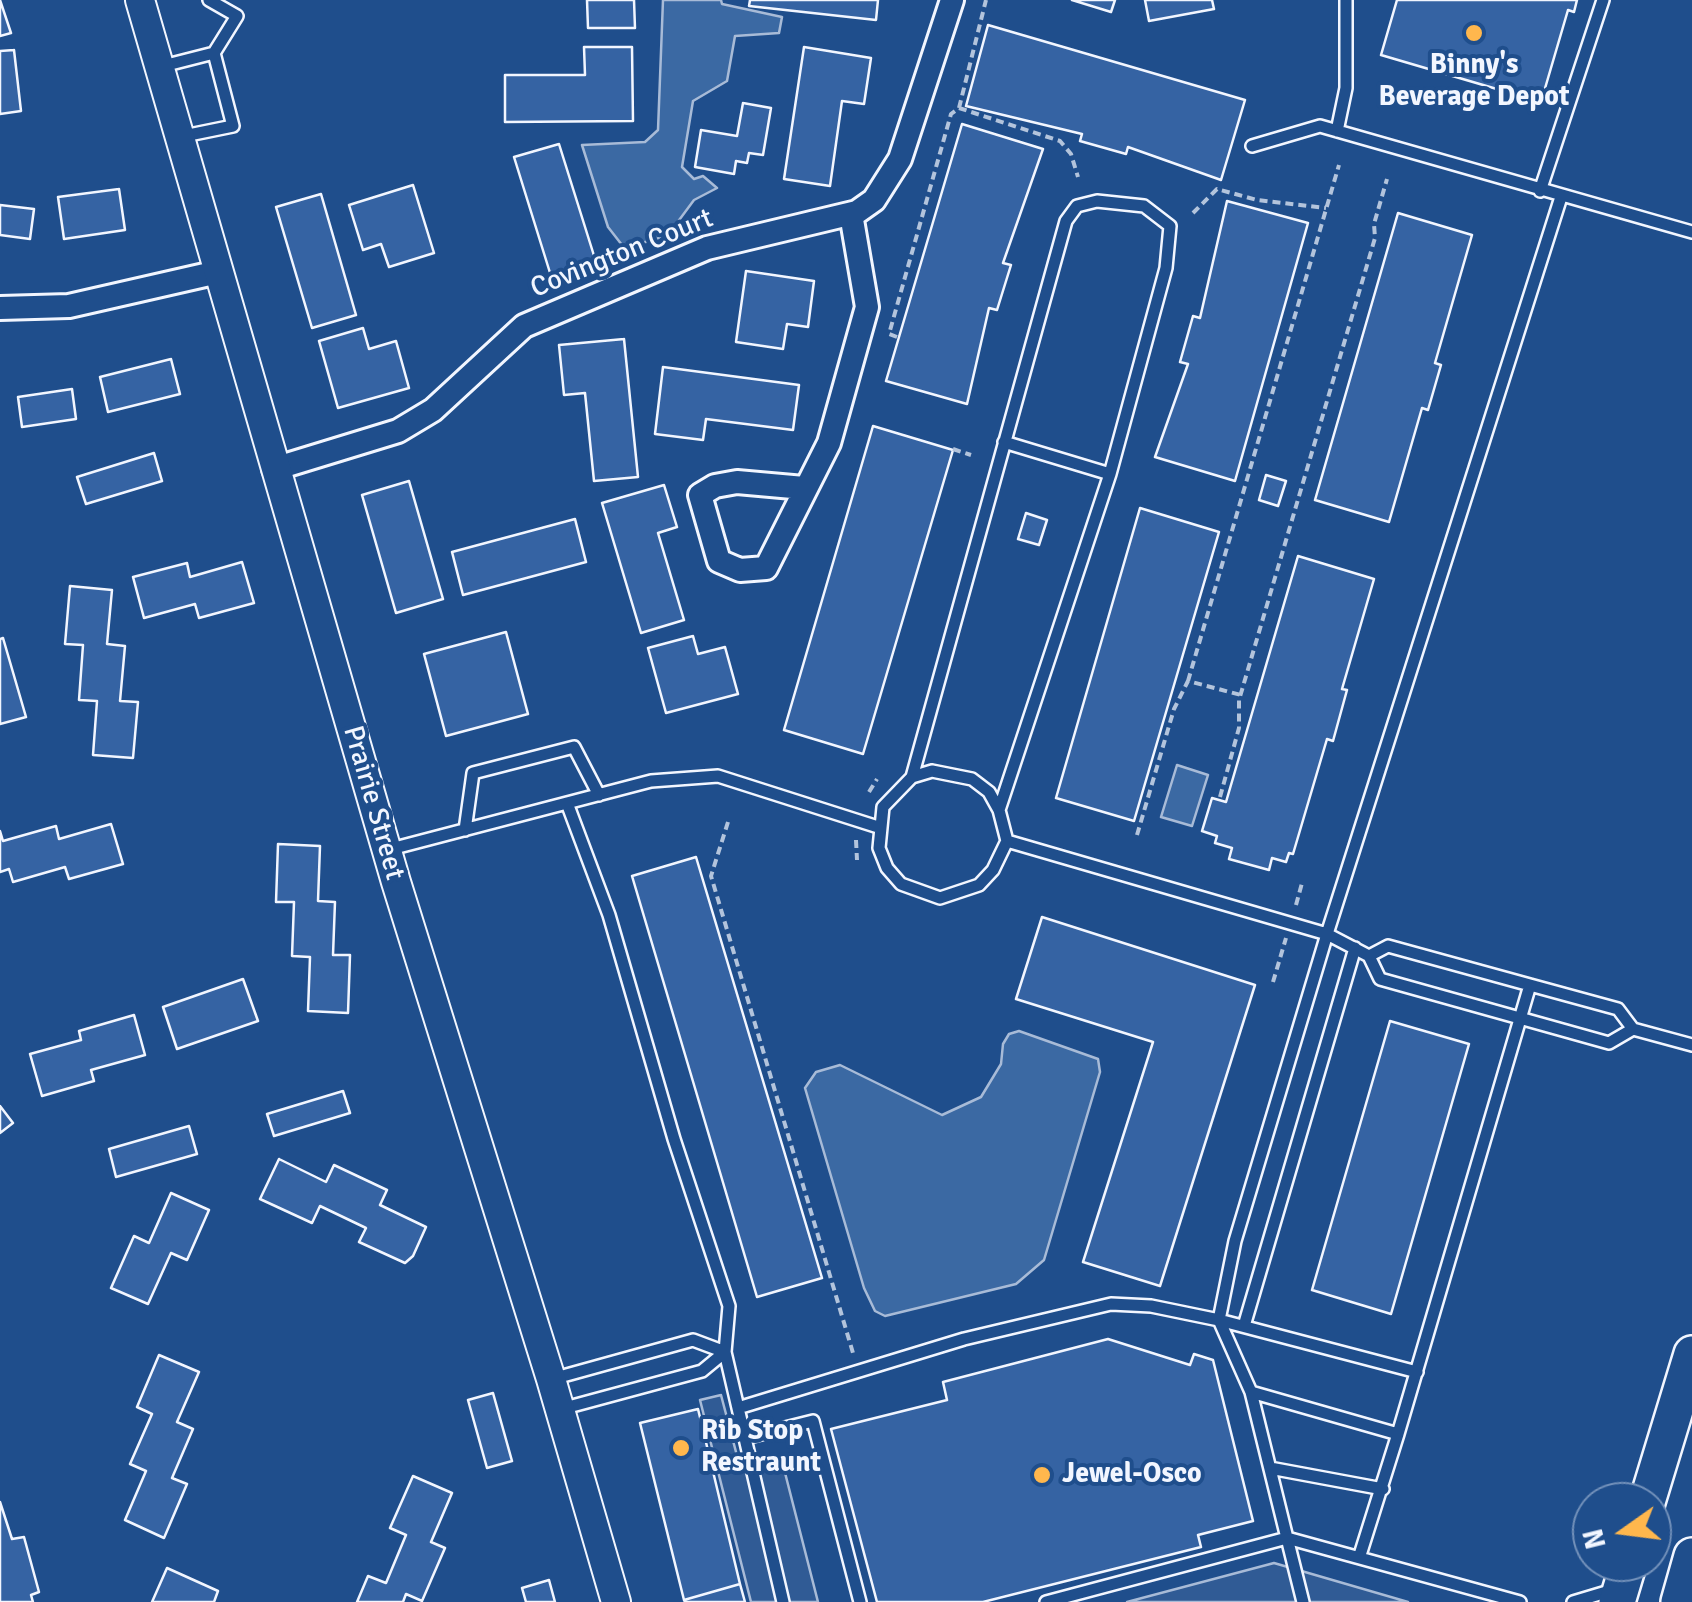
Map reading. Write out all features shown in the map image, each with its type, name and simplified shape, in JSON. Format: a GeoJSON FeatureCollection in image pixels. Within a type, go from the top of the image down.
{"type":"FeatureCollection","features":[{"type":"Feature","properties":{"kind":"main road"},"geometry":{"type":"LineString","coordinates":[[1653,1482],[1692,1354]]}},
{"type":"Feature","properties":{"kind":"main road"},"geometry":{"type":"LineString","coordinates":[[1681,1600],[1692,1556]]}},
{"type":"Feature","properties":{"kind":"street","name":"Prairie Street"},"geometry":{"type":"LineString","coordinates":[[140,0],[386,850],[552,1379],[616,1602]]}},
{"type":"Feature","properties":{"kind":"street","name":"Covington Court"},"geometry":{"type":"LineString","coordinates":[[274,468],[398,432],[433,410],[524,326],[707,248],[850,214],[874,200],[900,159],[952,0]]}},
{"type":"Feature","properties":{"kind":"street"},"geometry":{"type":"LineString","coordinates":[[804,488],[737,482],[715,486],[700,495],[720,560],[740,570],[766,568],[829,443],[867,307],[850,214]]}},
{"type":"Feature","properties":{"kind":"street"},"geometry":{"type":"LineString","coordinates":[[0,308],[69,306],[218,272]]}},
{"type":"Feature","properties":{"kind":"lane"},"geometry":{"type":"LineString","coordinates":[[160,67],[214,53],[236,16],[209,0]]}},
{"type":"Feature","properties":{"kind":"lane"},"geometry":{"type":"LineString","coordinates":[[1337,131],[1346,88],[1346,0]]}},
{"type":"Feature","properties":{"kind":"lane"},"geometry":{"type":"LineString","coordinates":[[1540,191],[1603,0]]}},
{"type":"Feature","properties":{"kind":"lane"},"geometry":{"type":"LineString","coordinates":[[179,137],[233,126],[214,53]]}},
{"type":"Feature","properties":{"kind":"lane"},"geometry":{"type":"LineString","coordinates":[[1252,146],[1320,126],[1692,232]]}},
{"type":"Feature","properties":{"kind":"lane"},"geometry":{"type":"LineString","coordinates":[[1303,1602],[1250,1392],[1219,1320],[1234,1241],[1327,934],[1561,197]]}},
{"type":"Feature","properties":{"kind":"lane"},"geometry":{"type":"LineString","coordinates":[[912,778],[1066,221],[1077,206],[1097,201],[1144,206],[1170,226],[1166,268],[1110,474],[999,810]]}},
{"type":"Feature","properties":{"kind":"lane"},"geometry":{"type":"LineString","coordinates":[[1004,442],[1110,474]]}},
{"type":"Feature","properties":{"kind":"lane"},"geometry":{"type":"LineString","coordinates":[[465,830],[473,773],[574,747],[599,795]]}},
{"type":"Feature","properties":{"kind":"lane"},"geometry":{"type":"LineString","coordinates":[[942,772],[972,779],[988,792],[999,810],[1008,841],[994,870],[979,885],[940,898],[901,884],[883,858],[878,827],[895,790],[912,778],[942,772]]}},
{"type":"Feature","properties":{"kind":"lane"},"geometry":{"type":"LineString","coordinates":[[386,850],[650,781],[718,776],[878,827]]}},
{"type":"Feature","properties":{"kind":"lane"},"geometry":{"type":"LineString","coordinates":[[567,803],[609,916],[674,1139],[729,1306],[725,1352],[784,1602]]}},
{"type":"Feature","properties":{"kind":"lane"},"geometry":{"type":"LineString","coordinates":[[1008,841],[1327,934],[1369,956],[1380,980],[1609,1043],[1634,1029]]}},
{"type":"Feature","properties":{"kind":"lane"},"geometry":{"type":"LineString","coordinates":[[1369,956],[1388,946],[1530,984],[1618,1009],[1634,1029],[1692,1045]]}},
{"type":"Feature","properties":{"kind":"lane"},"geometry":{"type":"LineString","coordinates":[[1244,1326],[1355,948]]}},
{"type":"Feature","properties":{"kind":"lane"},"geometry":{"type":"LineString","coordinates":[[1360,1555],[1383,1490],[1530,984]]}},
{"type":"Feature","properties":{"kind":"lane"},"geometry":{"type":"LineString","coordinates":[[738,1408],[964,1339],[1111,1304],[1150,1306],[1219,1320],[1417,1372]]}},
{"type":"Feature","properties":{"kind":"lane"},"geometry":{"type":"LineString","coordinates":[[552,1379],[694,1340],[725,1352]]}},
{"type":"Feature","properties":{"kind":"lane"},"geometry":{"type":"LineString","coordinates":[[561,1410],[702,1371],[725,1352]]}},
{"type":"Feature","properties":{"kind":"lane"},"geometry":{"type":"LineString","coordinates":[[1250,1392],[1398,1434]]}},
{"type":"Feature","properties":{"kind":"lane"},"geometry":{"type":"LineString","coordinates":[[745,1438],[814,1420],[860,1602]]}},
{"type":"Feature","properties":{"kind":"lane"},"geometry":{"type":"LineString","coordinates":[[1270,1468],[1383,1490]]}},
{"type":"Feature","properties":{"kind":"lane"},"geometry":{"type":"LineString","coordinates":[[1046,1602],[1288,1538],[1514,1601]]}},
{"type":"Feature","properties":{"kind":"lane"},"geometry":{"type":"LineString","coordinates":[[1573,1602],[1623,1584]]}},
{"type":"Feature","properties":{"kind":"path"},"geometry":{"type":"LineString","coordinates":[[897,337],[889,334],[951,114],[958,108],[986,0]]}},
{"type":"Feature","properties":{"kind":"path"},"geometry":{"type":"LineString","coordinates":[[958,108],[1060,141],[1072,154],[1078,177]]}},
{"type":"Feature","properties":{"kind":"path"},"geometry":{"type":"LineString","coordinates":[[1137,835],[1174,710],[1188,681],[1338,164]]}},
{"type":"Feature","properties":{"kind":"path"},"geometry":{"type":"LineString","coordinates":[[1220,798],[1239,728],[1241,695],[1375,238],[1374,224],[1387,179]]}},
{"type":"Feature","properties":{"kind":"path"},"geometry":{"type":"LineString","coordinates":[[1193,213],[1217,189],[1257,200],[1326,208]]}},
{"type":"Feature","properties":{"kind":"path"},"geometry":{"type":"LineString","coordinates":[[953,449],[972,455]]}},
{"type":"Feature","properties":{"kind":"path"},"geometry":{"type":"LineString","coordinates":[[1188,681],[1241,695]]}},
{"type":"Feature","properties":{"kind":"path"},"geometry":{"type":"LineString","coordinates":[[728,822],[711,876],[853,1352]]}},
{"type":"Feature","properties":{"kind":"shaded area"},"geometry":{"type":"Polygon","coordinates":[[[663,0],[721,0],[722,4],[782,17],[779,33],[735,36],[727,81],[693,101],[682,167],[694,179],[703,176],[717,188],[694,200],[671,231],[653,241],[622,245],[608,227],[582,145],[645,142],[658,130],[663,0]]]}},
{"type":"Feature","properties":{"kind":"shaded area"},"geometry":{"type":"Polygon","coordinates":[[[1177,765],[1208,775],[1192,826],[1161,817],[1177,765]]]}},
{"type":"Feature","properties":{"kind":"shaded area"},"geometry":{"type":"Polygon","coordinates":[[[1019,1031],[1098,1059],[1100,1072],[1044,1260],[1016,1284],[885,1316],[875,1311],[864,1288],[805,1088],[816,1072],[840,1065],[942,1115],[981,1097],[1001,1064],[1003,1044],[1009,1034],[1019,1031]]]}},
{"type":"Feature","properties":{"kind":"shaded area"},"geometry":{"type":"Polygon","coordinates":[[[721,1395],[741,1471],[782,1461],[818,1602],[751,1602],[700,1400],[721,1395]]]}},
{"type":"Feature","properties":{"kind":"shaded area"},"geometry":{"type":"Polygon","coordinates":[[[1274,1563],[1408,1602],[1127,1602],[1274,1563]]]}},
{"type":"Feature","properties":{"kind":"building"},"geometry":{"type":"Polygon","coordinates":[[[0,0],[11,33],[0,36],[0,0]]]}},
{"type":"Feature","properties":{"kind":"building"},"geometry":{"type":"Polygon","coordinates":[[[587,0],[634,0],[635,28],[588,28],[587,0]]]}},
{"type":"Feature","properties":{"kind":"building"},"geometry":{"type":"Polygon","coordinates":[[[750,0],[878,0],[876,20],[749,6],[750,0]]]}},
{"type":"Feature","properties":{"kind":"building"},"geometry":{"type":"Polygon","coordinates":[[[1072,0],[1115,0],[1111,12],[1072,0]]]}},
{"type":"Feature","properties":{"kind":"building"},"geometry":{"type":"Polygon","coordinates":[[[1145,0],[1212,0],[1214,9],[1149,21],[1145,0]]]}},
{"type":"Feature","properties":{"kind":"building","name":"Binny's Beverage Depot"},"geometry":{"type":"Polygon","coordinates":[[[1397,0],[1577,0],[1574,12],[1568,10],[1541,102],[1381,55],[1397,0]]]}},
{"type":"Feature","properties":{"kind":"building"},"geometry":{"type":"Polygon","coordinates":[[[988,25],[1245,100],[1221,180],[1128,147],[1126,154],[1080,141],[1082,134],[966,106],[988,25]]]}},
{"type":"Feature","properties":{"kind":"building"},"geometry":{"type":"Polygon","coordinates":[[[584,47],[632,47],[633,121],[505,122],[505,75],[585,75],[584,47]]]}},
{"type":"Feature","properties":{"kind":"building"},"geometry":{"type":"Polygon","coordinates":[[[804,47],[871,58],[864,104],[842,101],[830,186],[784,179],[804,47]]]}},
{"type":"Feature","properties":{"kind":"building"},"geometry":{"type":"Polygon","coordinates":[[[14,50],[21,111],[0,114],[0,51],[14,50]]]}},
{"type":"Feature","properties":{"kind":"building"},"geometry":{"type":"Polygon","coordinates":[[[743,103],[771,108],[763,155],[749,153],[747,163],[736,161],[734,174],[695,167],[701,130],[737,136],[743,103]]]}},
{"type":"Feature","properties":{"kind":"building"},"geometry":{"type":"Polygon","coordinates":[[[962,124],[1043,149],[1003,263],[1011,265],[997,310],[989,308],[967,404],[886,381],[962,124]]]}},
{"type":"Feature","properties":{"kind":"building"},"geometry":{"type":"Polygon","coordinates":[[[559,144],[596,262],[551,276],[514,157],[559,144]]]}},
{"type":"Feature","properties":{"kind":"building"},"geometry":{"type":"Polygon","coordinates":[[[413,185],[434,253],[389,267],[381,244],[363,250],[349,205],[413,185]]]}},
{"type":"Feature","properties":{"kind":"building"},"geometry":{"type":"Polygon","coordinates":[[[119,189],[125,230],[64,239],[58,197],[119,189]]]}},
{"type":"Feature","properties":{"kind":"building"},"geometry":{"type":"Polygon","coordinates":[[[321,194],[356,315],[312,328],[276,207],[321,194]]]}},
{"type":"Feature","properties":{"kind":"building"},"geometry":{"type":"Polygon","coordinates":[[[1227,201],[1308,223],[1235,481],[1155,457],[1188,364],[1180,362],[1193,316],[1200,318],[1227,201]]]}},
{"type":"Feature","properties":{"kind":"building"},"geometry":{"type":"Polygon","coordinates":[[[0,205],[34,209],[30,239],[0,235],[0,205]]]}},
{"type":"Feature","properties":{"kind":"building"},"geometry":{"type":"Polygon","coordinates":[[[1398,213],[1472,235],[1435,363],[1441,365],[1428,410],[1422,408],[1389,522],[1315,500],[1398,213]]]}},
{"type":"Feature","properties":{"kind":"building"},"geometry":{"type":"Polygon","coordinates":[[[746,271],[814,281],[808,327],[787,324],[783,349],[736,342],[746,271]]]}},
{"type":"Feature","properties":{"kind":"building"},"geometry":{"type":"Polygon","coordinates":[[[363,328],[369,349],[396,341],[409,388],[338,408],[319,341],[363,328]]]}},
{"type":"Feature","properties":{"kind":"building"},"geometry":{"type":"Polygon","coordinates":[[[624,339],[638,477],[594,481],[585,393],[564,395],[559,345],[624,339]]]}},
{"type":"Feature","properties":{"kind":"building"},"geometry":{"type":"Polygon","coordinates":[[[171,359],[180,394],[108,412],[100,377],[171,359]]]}},
{"type":"Feature","properties":{"kind":"building"},"geometry":{"type":"Polygon","coordinates":[[[663,367],[799,385],[793,430],[706,419],[703,440],[655,434],[663,367]]]}},
{"type":"Feature","properties":{"kind":"building"},"geometry":{"type":"Polygon","coordinates":[[[72,389],[76,419],[22,427],[18,397],[72,389]]]}},
{"type":"Feature","properties":{"kind":"building"},"geometry":{"type":"Polygon","coordinates":[[[873,426],[953,450],[863,754],[784,730],[873,426]]]}},
{"type":"Feature","properties":{"kind":"building"},"geometry":{"type":"Polygon","coordinates":[[[154,453],[162,481],[86,504],[77,477],[154,453]]]}},
{"type":"Feature","properties":{"kind":"building"},"geometry":{"type":"Polygon","coordinates":[[[1266,475],[1286,481],[1278,506],[1259,500],[1266,475]]]}},
{"type":"Feature","properties":{"kind":"building"},"geometry":{"type":"Polygon","coordinates":[[[409,481],[443,599],[396,613],[362,495],[409,481]]]}},
{"type":"Feature","properties":{"kind":"building"},"geometry":{"type":"Polygon","coordinates":[[[664,485],[677,527],[658,533],[684,620],[641,633],[602,503],[664,485]]]}},
{"type":"Feature","properties":{"kind":"building"},"geometry":{"type":"Polygon","coordinates":[[[1140,508],[1219,532],[1134,821],[1056,798],[1140,508]]]}},
{"type":"Feature","properties":{"kind":"building"},"geometry":{"type":"Polygon","coordinates":[[[1026,513],[1047,520],[1039,545],[1018,539],[1026,513]]]}},
{"type":"Feature","properties":{"kind":"building"},"geometry":{"type":"Polygon","coordinates":[[[575,519],[586,562],[463,595],[452,552],[575,519]]]}},
{"type":"Feature","properties":{"kind":"building"},"geometry":{"type":"Polygon","coordinates":[[[1298,556],[1374,579],[1342,689],[1347,690],[1333,741],[1327,739],[1293,854],[1289,853],[1286,862],[1272,858],[1269,870],[1229,859],[1232,848],[1215,843],[1217,836],[1202,831],[1212,798],[1226,802],[1298,556]]]}},
{"type":"Feature","properties":{"kind":"building"},"geometry":{"type":"Polygon","coordinates":[[[242,562],[254,603],[199,618],[195,604],[144,618],[133,577],[187,563],[190,577],[242,562]]]}},
{"type":"Feature","properties":{"kind":"building"},"geometry":{"type":"Polygon","coordinates":[[[70,586],[112,590],[107,644],[125,646],[120,701],[138,702],[133,758],[93,755],[97,701],[79,700],[83,645],[65,644],[70,586]]]}},
{"type":"Feature","properties":{"kind":"building"},"geometry":{"type":"Polygon","coordinates":[[[506,632],[528,714],[446,736],[424,654],[506,632]]]}},
{"type":"Feature","properties":{"kind":"building"},"geometry":{"type":"Polygon","coordinates":[[[693,636],[698,654],[725,647],[738,694],[666,713],[648,648],[693,636]]]}},
{"type":"Feature","properties":{"kind":"building"},"geometry":{"type":"Polygon","coordinates":[[[3,638],[26,717],[0,724],[0,639],[3,638]]]}},
{"type":"Feature","properties":{"kind":"building"},"geometry":{"type":"Polygon","coordinates":[[[111,824],[123,864],[69,879],[65,867],[13,882],[9,869],[0,872],[0,831],[3,841],[56,826],[59,839],[111,824]]]}},
{"type":"Feature","properties":{"kind":"building"},"geometry":{"type":"Polygon","coordinates":[[[278,844],[320,846],[318,901],[335,902],[333,955],[350,955],[348,1013],[308,1011],[310,957],[292,956],[294,902],[276,902],[278,844]]]}},
{"type":"Feature","properties":{"kind":"building"},"geometry":{"type":"Polygon","coordinates":[[[696,857],[822,1278],[757,1297],[632,876],[696,857]]]}},
{"type":"Feature","properties":{"kind":"building"},"geometry":{"type":"Polygon","coordinates":[[[1042,917],[1255,985],[1160,1286],[1083,1262],[1153,1042],[1016,999],[1042,917]]]}},
{"type":"Feature","properties":{"kind":"building"},"geometry":{"type":"Polygon","coordinates":[[[243,979],[258,1021],[177,1049],[163,1007],[243,979]]]}},
{"type":"Feature","properties":{"kind":"building"},"geometry":{"type":"Polygon","coordinates":[[[134,1015],[145,1055],[91,1070],[94,1081],[42,1096],[30,1054],[81,1040],[79,1031],[134,1015]]]}},
{"type":"Feature","properties":{"kind":"building"},"geometry":{"type":"Polygon","coordinates":[[[1390,1021],[1469,1044],[1391,1314],[1312,1290],[1390,1021]]]}},
{"type":"Feature","properties":{"kind":"building"},"geometry":{"type":"Polygon","coordinates":[[[343,1091],[350,1113],[274,1136],[267,1114],[343,1091]]]}},
{"type":"Feature","properties":{"kind":"building"},"geometry":{"type":"Polygon","coordinates":[[[0,1106],[13,1123],[0,1133],[0,1106]]]}},
{"type":"Feature","properties":{"kind":"building"},"geometry":{"type":"Polygon","coordinates":[[[189,1126],[197,1154],[116,1177],[109,1149],[189,1126]]]}},
{"type":"Feature","properties":{"kind":"building"},"geometry":{"type":"Polygon","coordinates":[[[279,1159],[326,1182],[334,1165],[387,1190],[380,1205],[426,1227],[413,1256],[405,1263],[359,1242],[366,1228],[320,1206],[312,1223],[260,1199],[279,1159]]]}},
{"type":"Feature","properties":{"kind":"building"},"geometry":{"type":"Polygon","coordinates":[[[171,1193],[209,1210],[187,1260],[171,1253],[148,1304],[111,1288],[134,1236],[149,1243],[171,1193]]]}},
{"type":"Feature","properties":{"kind":"building","name":"Jewel-Osco"},"geometry":{"type":"Polygon","coordinates":[[[1108,1339],[1190,1365],[1194,1354],[1213,1360],[1253,1521],[1198,1535],[1201,1547],[983,1602],[877,1602],[831,1429],[947,1400],[943,1382],[1108,1339]]]}},
{"type":"Feature","properties":{"kind":"building"},"geometry":{"type":"Polygon","coordinates":[[[159,1355],[199,1372],[177,1422],[193,1429],[172,1478],[187,1484],[164,1538],[125,1520],[146,1471],[130,1464],[152,1414],[137,1407],[159,1355]]]}},
{"type":"Feature","properties":{"kind":"building"},"geometry":{"type":"Polygon","coordinates":[[[493,1393],[512,1461],[487,1468],[468,1400],[493,1393]]]}},
{"type":"Feature","properties":{"kind":"building"},"geometry":{"type":"Polygon","coordinates":[[[698,1409],[740,1584],[684,1600],[640,1423],[698,1409]]]}},
{"type":"Feature","properties":{"kind":"building"},"geometry":{"type":"Polygon","coordinates":[[[413,1476],[452,1493],[431,1542],[445,1548],[422,1601],[406,1594],[403,1602],[357,1602],[368,1576],[386,1583],[406,1535],[390,1528],[413,1476]]]}},
{"type":"Feature","properties":{"kind":"building"},"geometry":{"type":"Polygon","coordinates":[[[0,1502],[12,1539],[24,1537],[39,1592],[31,1595],[33,1602],[0,1602],[0,1502]]]}},
{"type":"Feature","properties":{"kind":"building"},"geometry":{"type":"Polygon","coordinates":[[[167,1568],[218,1591],[214,1602],[152,1602],[167,1568]]]}},
{"type":"Feature","properties":{"kind":"building"},"geometry":{"type":"Polygon","coordinates":[[[549,1580],[555,1602],[526,1602],[522,1588],[549,1580]]]}},
{"type":"Feature","properties":{"kind":"building"},"geometry":{"type":"Polygon","coordinates":[[[740,1584],[745,1602],[684,1600],[740,1584]]]}},
{"type":"Feature","properties":{"kind":"place","name":"Binny's Beverage Depot"},"geometry":{"type":"Point","coordinates":[1474,33]}},
{"type":"Feature","properties":{"kind":"place","name":"Rib Stop Restraunt"},"geometry":{"type":"Point","coordinates":[681,1448]}},
{"type":"Feature","properties":{"kind":"place","name":"Jewel-Osco"},"geometry":{"type":"Point","coordinates":[1042,1475]}}]}
